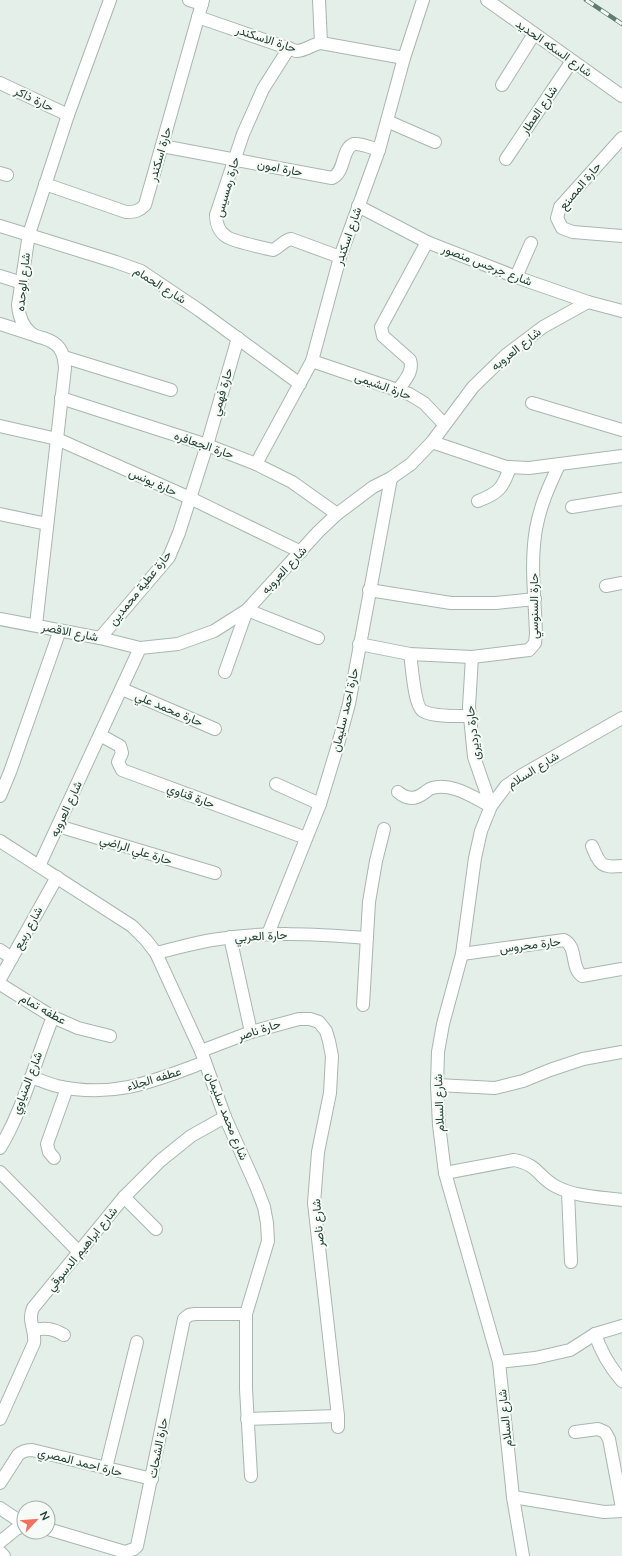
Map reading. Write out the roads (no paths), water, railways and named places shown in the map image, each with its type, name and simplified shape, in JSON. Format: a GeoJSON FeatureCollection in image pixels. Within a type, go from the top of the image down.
{"type":"FeatureCollection","features":[{"type":"Feature","properties":{"kind":"street","name":"شارع الوحده"},"geometry":{"type":"LineString","coordinates":[[31,334],[24,326],[19,316],[18,305],[29,234],[68,115],[110,0]]}},
{"type":"Feature","properties":{"kind":"street"},"geometry":{"type":"LineString","coordinates":[[189,0],[203,2]]}},
{"type":"Feature","properties":{"kind":"street"},"geometry":{"type":"LineString","coordinates":[[319,0],[322,43],[404,58]]}},
{"type":"Feature","properties":{"kind":"street","name":"شارع اسكندر"},"geometry":{"type":"LineString","coordinates":[[256,464],[312,361],[340,257],[379,150],[404,58],[423,0]]}},
{"type":"Feature","properties":{"kind":"street","name":"شارع السكه الحديد"},"geometry":{"type":"LineString","coordinates":[[487,0],[622,96]]}},
{"type":"Feature","properties":{"kind":"street","name":"حارة اسكندر"},"geometry":{"type":"LineString","coordinates":[[45,184],[126,212],[140,210],[145,205],[203,2]]}},
{"type":"Feature","properties":{"kind":"street","name":"حارة الاسكندر"},"geometry":{"type":"LineString","coordinates":[[198,17],[302,51],[315,44],[322,43]]}},
{"type":"Feature","properties":{"kind":"street"},"geometry":{"type":"LineString","coordinates":[[502,85],[534,34]]}},
{"type":"Feature","properties":{"kind":"street","name":"حارة رمسيس"},"geometry":{"type":"LineString","coordinates":[[289,48],[263,89],[243,134],[216,215],[218,228],[227,238],[273,250],[279,248],[286,240],[291,239],[340,257]]}},
{"type":"Feature","properties":{"kind":"street","name":"شارع العطار"},"geometry":{"type":"LineString","coordinates":[[506,159],[572,61]]}},
{"type":"Feature","properties":{"kind":"street","name":"حارة ذاكر"},"geometry":{"type":"LineString","coordinates":[[0,83],[68,115]]}},
{"type":"Feature","properties":{"kind":"street"},"geometry":{"type":"LineString","coordinates":[[387,121],[435,142]]}},
{"type":"Feature","properties":{"kind":"street","name":"حارة المصنع"},"geometry":{"type":"LineString","coordinates":[[622,138],[560,207],[557,218],[562,228],[573,232],[622,236]]}},
{"type":"Feature","properties":{"kind":"street","name":"حارة امون"},"geometry":{"type":"LineString","coordinates":[[162,146],[332,178],[339,172],[349,147],[354,144],[360,144],[379,150]]}},
{"type":"Feature","properties":{"kind":"street","name":"شارع جرجس منصور"},"geometry":{"type":"LineString","coordinates":[[358,206],[427,242],[516,277],[588,302],[622,311]]}},
{"type":"Feature","properties":{"kind":"street","name":"شارع الحمام"},"geometry":{"type":"LineString","coordinates":[[0,226],[141,271],[168,288],[300,384]]}},
{"type":"Feature","properties":{"kind":"street"},"geometry":{"type":"LineString","coordinates":[[398,390],[411,372],[410,360],[383,336],[381,327],[427,242]]}},
{"type":"Feature","properties":{"kind":"street"},"geometry":{"type":"LineString","coordinates":[[516,277],[531,243]]}},
{"type":"Feature","properties":{"kind":"street"},"geometry":{"type":"LineString","coordinates":[[0,276],[22,283]]}},
{"type":"Feature","properties":{"kind":"street","name":"شارع العروبه"},"geometry":{"type":"LineString","coordinates":[[39,866],[140,648],[178,644],[214,631],[247,610],[318,532],[337,514],[373,487],[391,478],[411,464],[432,442],[444,424],[473,388],[506,355],[543,327],[588,302]]}},
{"type":"Feature","properties":{"kind":"street"},"geometry":{"type":"LineString","coordinates":[[0,324],[49,340],[59,347],[64,357],[65,368],[36,625]]}},
{"type":"Feature","properties":{"kind":"street","name":"حارة فهمي"},"geometry":{"type":"LineString","coordinates":[[207,445],[238,338]]}},
{"type":"Feature","properties":{"kind":"street"},"geometry":{"type":"LineString","coordinates":[[64,357],[171,390]]}},
{"type":"Feature","properties":{"kind":"street","name":"حارة الشيمى"},"geometry":{"type":"LineString","coordinates":[[312,361],[409,394],[424,403],[444,424]]}},
{"type":"Feature","properties":{"kind":"street","name":"حارة الجعافره"},"geometry":{"type":"LineString","coordinates":[[61,398],[207,445],[256,464],[292,482],[337,514]]}},
{"type":"Feature","properties":{"kind":"street"},"geometry":{"type":"LineString","coordinates":[[532,403],[622,430]]}},
{"type":"Feature","properties":{"kind":"street","name":"حارة يونس"},"geometry":{"type":"LineString","coordinates":[[0,426],[57,439],[190,498],[301,552]]}},
{"type":"Feature","properties":{"kind":"street"},"geometry":{"type":"LineString","coordinates":[[432,442],[510,467],[529,468],[622,456]]}},
{"type":"Feature","properties":{"kind":"street","name":"حارة عطية محمدين"},"geometry":{"type":"LineString","coordinates":[[100,638],[169,557],[179,533],[207,445]]}},
{"type":"Feature","properties":{"kind":"street","name":"حارة السنوسي"},"geometry":{"type":"LineString","coordinates":[[359,644],[410,654],[472,657],[529,650],[535,643],[536,634],[534,564],[536,530],[544,496],[558,465]]}},
{"type":"Feature","properties":{"kind":"street"},"geometry":{"type":"LineString","coordinates":[[478,501],[493,495],[505,483],[510,467]]}},
{"type":"Feature","properties":{"kind":"street","name":"حارة احمد سليمان"},"geometry":{"type":"LineString","coordinates":[[268,934],[320,804],[349,704],[391,478]]}},
{"type":"Feature","properties":{"kind":"street"},"geometry":{"type":"LineString","coordinates":[[572,507],[622,499]]}},
{"type":"Feature","properties":{"kind":"street"},"geometry":{"type":"LineString","coordinates":[[0,514],[47,524]]}},
{"type":"Feature","properties":{"kind":"street"},"geometry":{"type":"LineString","coordinates":[[606,586],[622,583]]}},
{"type":"Feature","properties":{"kind":"street"},"geometry":{"type":"LineString","coordinates":[[369,590],[450,603],[496,603],[535,599]]}},
{"type":"Feature","properties":{"kind":"street"},"geometry":{"type":"LineString","coordinates":[[225,672],[247,610],[318,638]]}},
{"type":"Feature","properties":{"kind":"street","name":"شارع الاقصر"},"geometry":{"type":"LineString","coordinates":[[0,619],[100,638],[140,648]]}},
{"type":"Feature","properties":{"kind":"street"},"geometry":{"type":"LineString","coordinates":[[0,796],[10,772],[60,630]]}},
{"type":"Feature","properties":{"kind":"street"},"geometry":{"type":"LineString","coordinates":[[410,654],[417,703],[421,710],[429,714],[469,716]]}},
{"type":"Feature","properties":{"kind":"street","name":"حارة درديرى"},"geometry":{"type":"LineString","coordinates":[[472,657],[469,716],[474,757],[491,806]]}},
{"type":"Feature","properties":{"kind":"street","name":"حارة محمد علي"},"geometry":{"type":"LineString","coordinates":[[122,689],[215,729]]}},
{"type":"Feature","properties":{"kind":"street","name":"شارع السلام"},"geometry":{"type":"LineString","coordinates":[[523,1556],[513,1497],[499,1362],[445,1173],[439,1125],[437,1085],[438,1052],[443,1024],[462,954],[475,858],[481,831],[491,806],[506,786],[522,775],[622,718]]}},
{"type":"Feature","properties":{"kind":"street","name":"حارة قناوي"},"geometry":{"type":"LineString","coordinates":[[100,735],[120,746],[122,753],[118,762],[122,770],[306,838]]}},
{"type":"Feature","properties":{"kind":"street"},"geometry":{"type":"LineString","coordinates":[[276,784],[320,804]]}},
{"type":"Feature","properties":{"kind":"street"},"geometry":{"type":"LineString","coordinates":[[398,792],[402,796],[411,798],[420,796],[432,788],[455,789],[491,806]]}},
{"type":"Feature","properties":{"kind":"street","name":"حارة علي الراضي"},"geometry":{"type":"LineString","coordinates":[[58,826],[215,873]]}},
{"type":"Feature","properties":{"kind":"street"},"geometry":{"type":"LineString","coordinates":[[363,1005],[370,896],[376,861],[384,829]]}},
{"type":"Feature","properties":{"kind":"street","name":"شارع محمد سليمان"},"geometry":{"type":"LineString","coordinates":[[0,841],[132,926],[156,953],[203,1057],[226,1117],[256,1186],[264,1207],[268,1241],[246,1314],[247,1419],[251,1476]]}},
{"type":"Feature","properties":{"kind":"street"},"geometry":{"type":"LineString","coordinates":[[592,846],[601,864],[608,867],[622,866]]}},
{"type":"Feature","properties":{"kind":"street","name":"شارع ربيع"},"geometry":{"type":"LineString","coordinates":[[0,979],[56,877]]}},
{"type":"Feature","properties":{"kind":"street","name":"حارة العربي"},"geometry":{"type":"LineString","coordinates":[[156,953],[211,940],[268,934],[317,934],[367,938]]}},
{"type":"Feature","properties":{"kind":"street"},"geometry":{"type":"LineString","coordinates":[[230,937],[251,1032]]}},
{"type":"Feature","properties":{"kind":"street","name":"حارة محروس"},"geometry":{"type":"LineString","coordinates":[[462,954],[564,940],[569,942],[577,969],[582,976],[622,969]]}},
{"type":"Feature","properties":{"kind":"street"},"geometry":{"type":"LineString","coordinates":[[0,950],[12,958]]}},
{"type":"Feature","properties":{"kind":"street","name":"عطفه تمام"},"geometry":{"type":"LineString","coordinates":[[0,984],[53,1017],[78,1028],[110,1036]]}},
{"type":"Feature","properties":{"kind":"street","name":"شارع المنياوي"},"geometry":{"type":"LineString","coordinates":[[1,1145],[31,1077],[41,1046],[53,1017]]}},
{"type":"Feature","properties":{"kind":"street","name":"حارة ناصر"},"geometry":{"type":"LineString","coordinates":[[203,1057],[251,1032],[299,1019],[310,1018],[318,1022]]}},
{"type":"Feature","properties":{"kind":"street","name":"شارع ناصر"},"geometry":{"type":"LineString","coordinates":[[247,1419],[338,1422],[314,1203],[318,1152],[330,1092],[332,1056],[326,1031],[318,1022]]}},
{"type":"Feature","properties":{"kind":"street"},"geometry":{"type":"LineString","coordinates":[[437,1085],[495,1088],[523,1082],[550,1070],[582,1060],[622,1052]]}},
{"type":"Feature","properties":{"kind":"street","name":"عطفه الجلاء"},"geometry":{"type":"LineString","coordinates":[[31,1077],[57,1086],[87,1091],[118,1090],[148,1083],[203,1057]]}},
{"type":"Feature","properties":{"kind":"street"},"geometry":{"type":"LineString","coordinates":[[54,1158],[49,1152],[47,1144],[67,1088]]}},
{"type":"Feature","properties":{"kind":"street","name":"شارع ابراهيم الدسوقي"},"geometry":{"type":"LineString","coordinates":[[0,1419],[34,1343],[34,1330],[30,1322],[30,1315],[33,1308],[124,1197],[160,1161],[191,1136],[226,1117]]}},
{"type":"Feature","properties":{"kind":"street"},"geometry":{"type":"LineString","coordinates":[[445,1173],[514,1160],[525,1162],[535,1168],[554,1185],[568,1192],[622,1200]]}},
{"type":"Feature","properties":{"kind":"street"},"geometry":{"type":"LineString","coordinates":[[0,1172],[79,1252]]}},
{"type":"Feature","properties":{"kind":"street"},"geometry":{"type":"LineString","coordinates":[[568,1192],[572,1262]]}},
{"type":"Feature","properties":{"kind":"street"},"geometry":{"type":"LineString","coordinates":[[124,1197],[156,1229]]}},
{"type":"Feature","properties":{"kind":"street","name":"حارة الشحات"},"geometry":{"type":"LineString","coordinates":[[56,1532],[111,1552],[125,1552],[134,1549],[137,1546],[152,1480],[184,1319],[189,1315],[195,1314],[246,1314]]}},
{"type":"Feature","properties":{"kind":"street"},"geometry":{"type":"LineString","coordinates":[[499,1362],[535,1358],[570,1350],[594,1334],[622,1326]]}},
{"type":"Feature","properties":{"kind":"street"},"geometry":{"type":"LineString","coordinates":[[34,1330],[50,1328],[64,1335]]}},
{"type":"Feature","properties":{"kind":"street"},"geometry":{"type":"LineString","coordinates":[[594,1334],[602,1354],[613,1371],[622,1381]]}},
{"type":"Feature","properties":{"kind":"street"},"geometry":{"type":"LineString","coordinates":[[106,1468],[137,1342]]}},
{"type":"Feature","properties":{"kind":"street"},"geometry":{"type":"LineString","coordinates":[[575,1432],[598,1429],[608,1435],[622,1508]]}},
{"type":"Feature","properties":{"kind":"street","name":"حارة احمد المصري"},"geometry":{"type":"LineString","coordinates":[[0,1483],[18,1455],[27,1450],[152,1480]]}},
{"type":"Feature","properties":{"kind":"street"},"geometry":{"type":"LineString","coordinates":[[513,1497],[604,1512],[622,1511]]}},
{"type":"Feature","properties":{"kind":"street"},"geometry":{"type":"LineString","coordinates":[[0,1508],[16,1519]]}},
{"type":"Feature","properties":{"kind":"street"},"geometry":{"type":"LineString","coordinates":[[0,1542],[16,1529]]}},
{"type":"Feature","properties":{"kind":"street"},"geometry":{"type":"LineString","coordinates":[[0,1552],[4,1556]]}},
{"type":"Feature","properties":{"kind":"railway"},"geometry":{"type":"LineString","coordinates":[[586,0],[622,24]]}}]}
